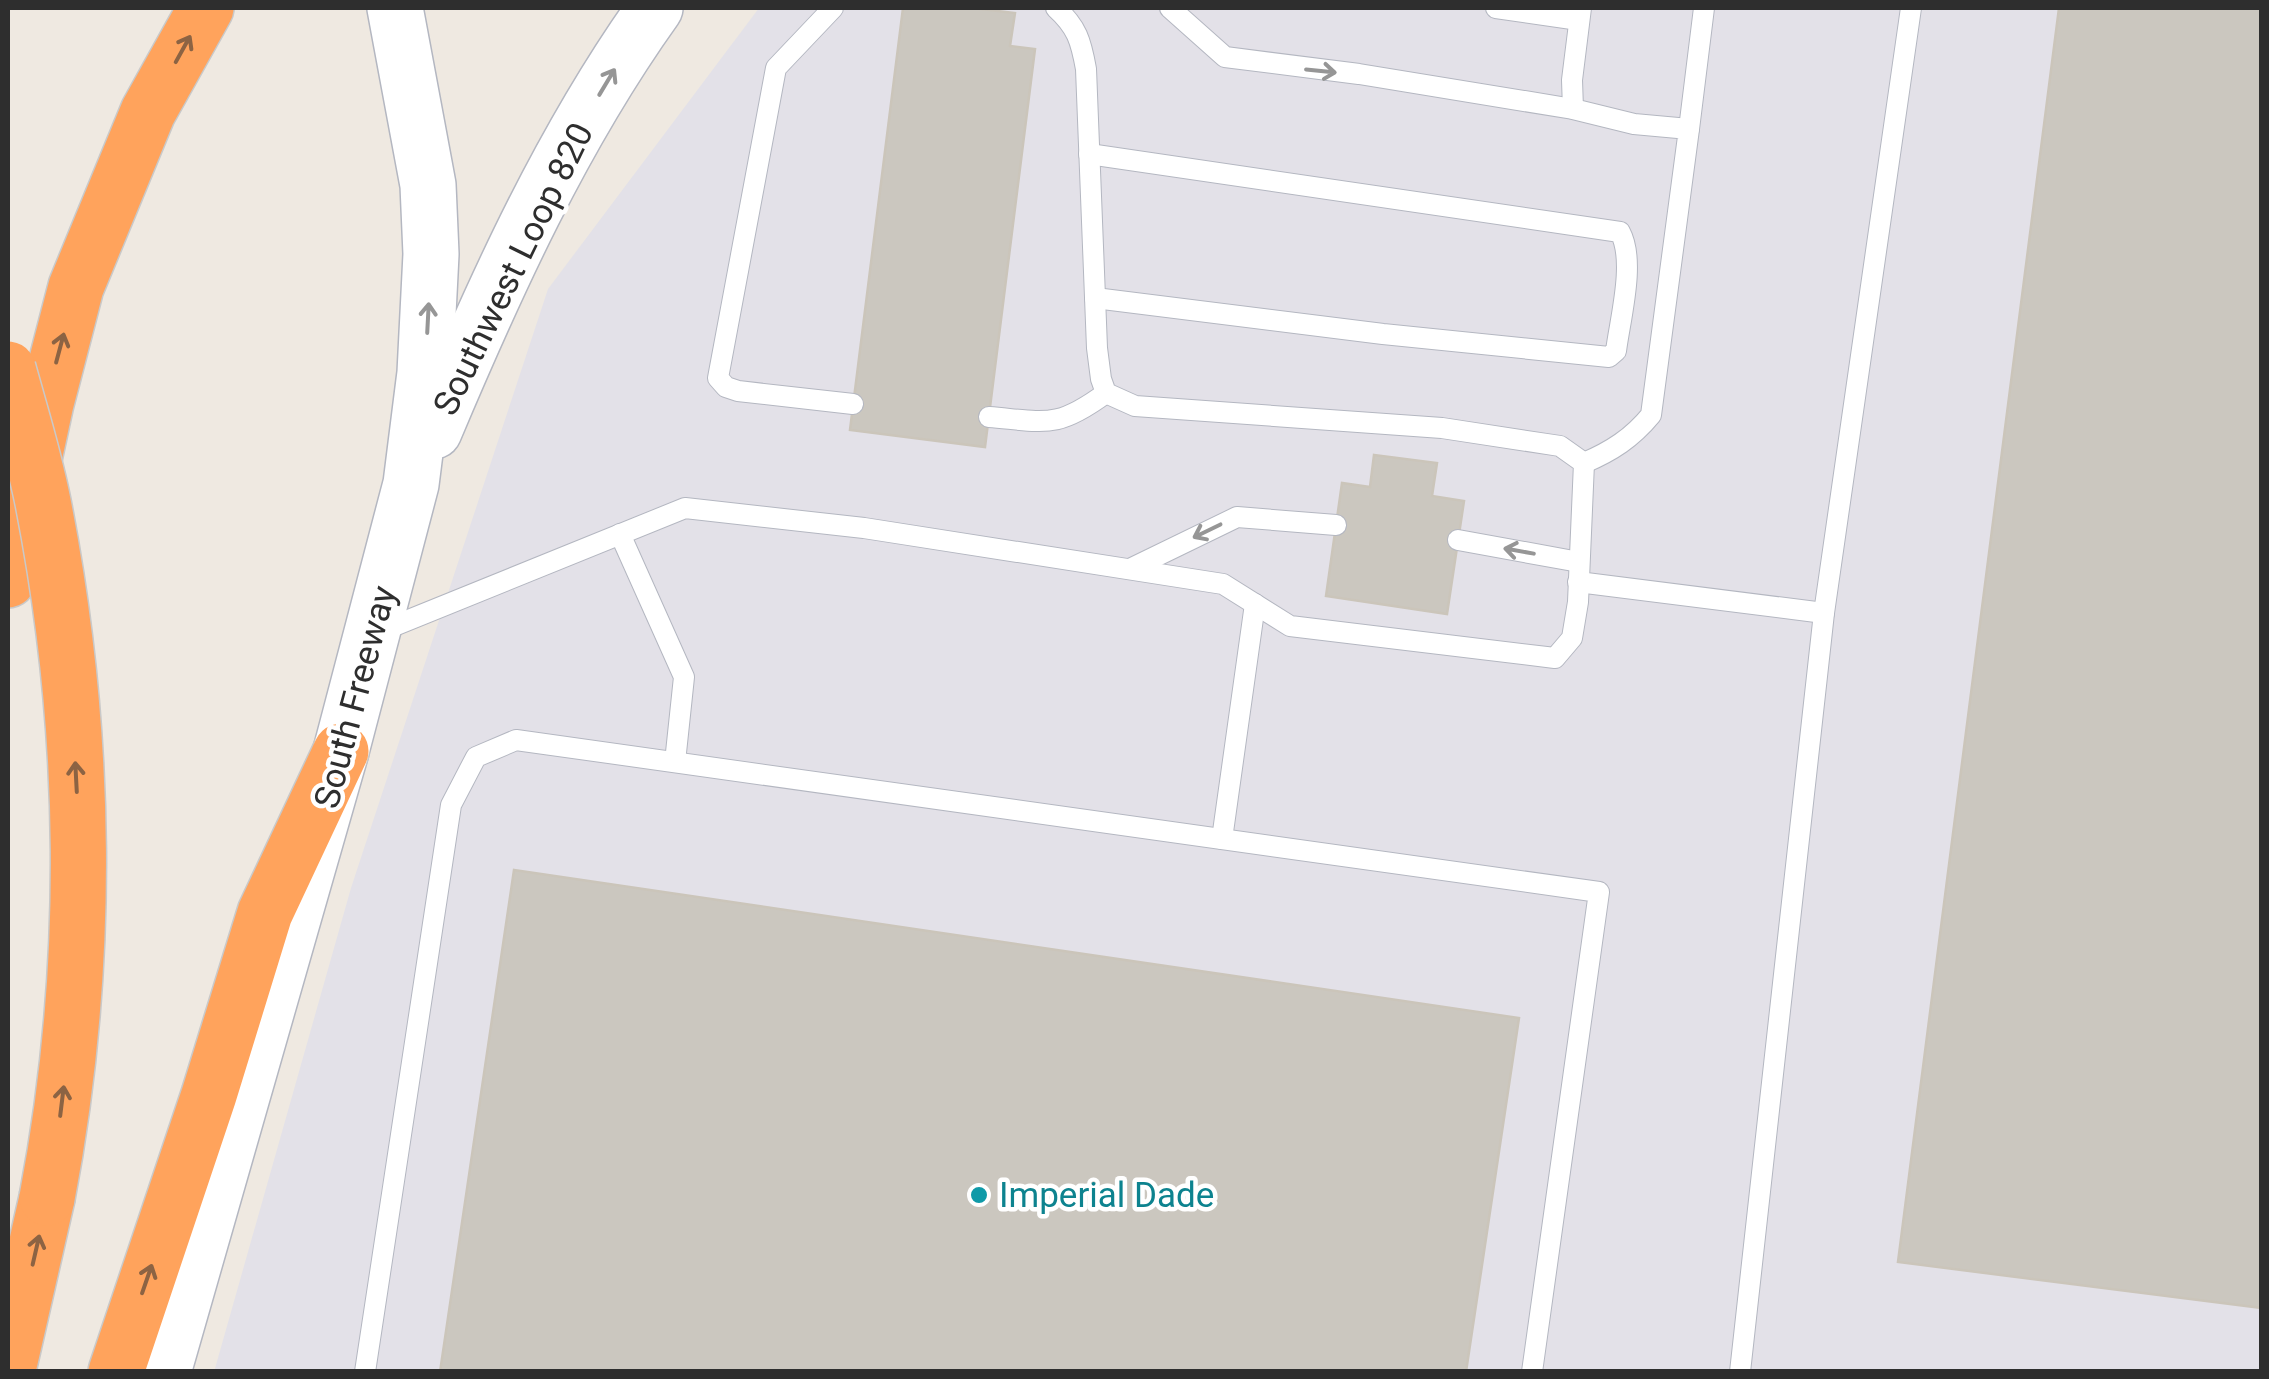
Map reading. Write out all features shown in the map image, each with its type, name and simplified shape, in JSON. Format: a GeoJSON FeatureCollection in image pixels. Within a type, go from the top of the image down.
{"type":"FeatureCollection","features":[{"type":"Feature","properties":{"kind":"highway"},"geometry":{"type":"LineString","coordinates":[[8,580],[46,402],[76,287],[148,112],[206,8]]}},
{"type":"Feature","properties":{"kind":"highway"},"geometry":{"type":"LineString","coordinates":[[8,370],[42,497],[68,660],[80,902],[70,1038],[48,1198],[8,1370]]}},
{"type":"Feature","properties":{"kind":"highway"},"geometry":{"type":"LineString","coordinates":[[116,1372],[209,1096],[265,913],[341,750]]}},
{"type":"Feature","properties":{"kind":"main road","name":"South Freeway"},"geometry":{"type":"LineString","coordinates":[[163,1372],[341,750],[412,484],[424,373],[430,254],[428,185],[395,8]]}},
{"type":"Feature","properties":{"kind":"main road","name":"Southwest Loop 820"},"geometry":{"type":"LineString","coordinates":[[412,484],[488,303],[554,170],[655,8]]}},
{"type":"Feature","properties":{"kind":"lane"},"geometry":{"type":"LineString","coordinates":[[832,8],[776,68],[718,378],[726,387],[738,391],[853,404]]}},
{"type":"Feature","properties":{"kind":"lane"},"geometry":{"type":"LineString","coordinates":[[1056,8],[1074,23],[1086,69],[1097,348],[1106,393],[1135,406],[1442,428],[1560,446],[1584,463]]}},
{"type":"Feature","properties":{"kind":"lane"},"geometry":{"type":"LineString","coordinates":[[1170,8],[1225,57],[1359,74],[1573,109],[1634,124],[1689,129]]}},
{"type":"Feature","properties":{"kind":"lane"},"geometry":{"type":"LineString","coordinates":[[1496,8],[1580,14],[1572,80],[1573,109]]}},
{"type":"Feature","properties":{"kind":"lane"},"geometry":{"type":"LineString","coordinates":[[1584,463],[1610,452],[1636,434],[1651,415],[1704,8]]}},
{"type":"Feature","properties":{"kind":"lane"},"geometry":{"type":"LineString","coordinates":[[1740,1372],[1824,613],[1910,8]]}},
{"type":"Feature","properties":{"kind":"lane"},"geometry":{"type":"LineString","coordinates":[[1089,154],[1620,232],[1626,242],[1627,266],[1616,352],[1609,357],[1095,298]]}},
{"type":"Feature","properties":{"kind":"lane"},"geometry":{"type":"LineString","coordinates":[[988,417],[1054,422],[1082,411],[1106,393]]}},
{"type":"Feature","properties":{"kind":"lane"},"geometry":{"type":"LineString","coordinates":[[373,635],[685,508],[864,528],[1223,584],[1290,626],[1555,658],[1572,638],[1584,463]]}},
{"type":"Feature","properties":{"kind":"lane"},"geometry":{"type":"LineString","coordinates":[[1130,570],[1238,517],[1336,525]]}},
{"type":"Feature","properties":{"kind":"lane"},"geometry":{"type":"LineString","coordinates":[[620,534],[684,677],[675,762]]}},
{"type":"Feature","properties":{"kind":"lane"},"geometry":{"type":"LineString","coordinates":[[1458,540],[1579,572],[1824,613]]}},
{"type":"Feature","properties":{"kind":"lane"},"geometry":{"type":"LineString","coordinates":[[1222,839],[1256,604]]}},
{"type":"Feature","properties":{"kind":"lane"},"geometry":{"type":"LineString","coordinates":[[365,1372],[450,805],[476,758],[516,740],[1599,892],[1532,1372]]}},
{"type":"Feature","properties":{"kind":"shaded area"},"geometry":{"type":"Polygon","coordinates":[[[759,8],[2261,8],[2261,1371],[214,1372],[351,888],[548,289],[759,8]]]}},
{"type":"Feature","properties":{"kind":"building"},"geometry":{"type":"Polygon","coordinates":[[[903,8],[973,8],[1015,13],[1010,46],[1035,49],[985,447],[850,430],[903,8]]]}},
{"type":"Feature","properties":{"kind":"building"},"geometry":{"type":"Polygon","coordinates":[[[2059,8],[2262,8],[2262,1308],[1898,1262],[2059,8]]]}},
{"type":"Feature","properties":{"kind":"building"},"geometry":{"type":"Polygon","coordinates":[[[1374,455],[1437,463],[1432,496],[1464,501],[1447,614],[1326,596],[1342,483],[1370,487],[1374,455]]]}},
{"type":"Feature","properties":{"kind":"building","name":"Imperial Dade"},"geometry":{"type":"Polygon","coordinates":[[[514,870],[1519,1018],[1466,1372],[440,1372],[514,870]]]}},
{"type":"Feature","properties":{"kind":"place","name":"Imperial Dade"},"geometry":{"type":"Point","coordinates":[979,1195]}}]}
